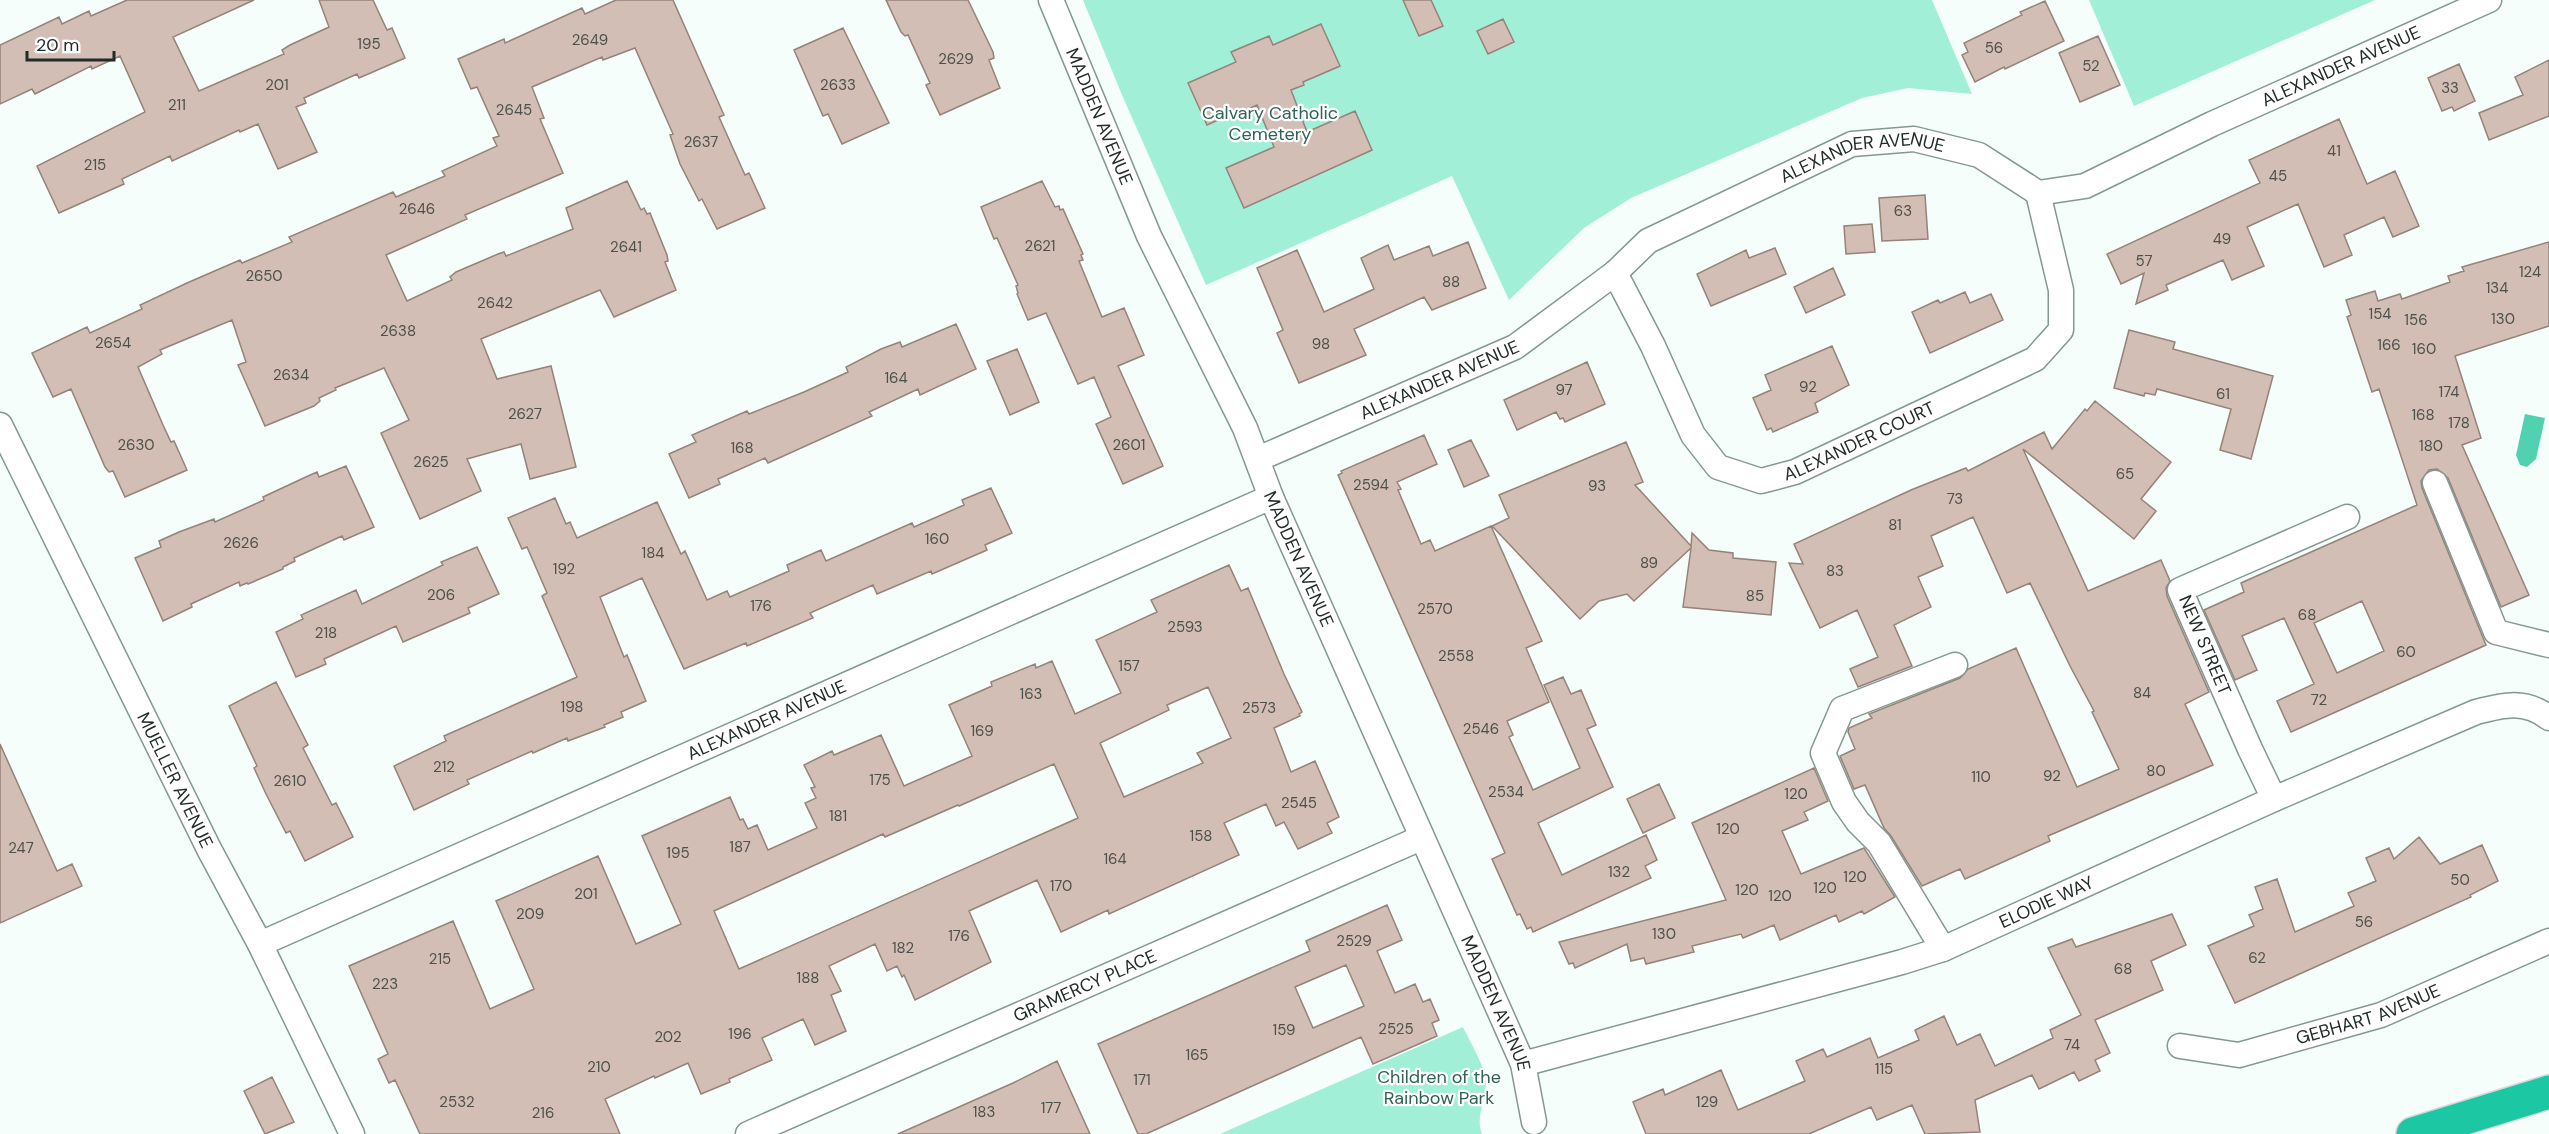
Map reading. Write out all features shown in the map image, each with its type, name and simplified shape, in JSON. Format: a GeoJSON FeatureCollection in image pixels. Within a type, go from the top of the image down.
{"type":"FeatureCollection","features":[{"type":"Feature","properties":{"kind":"highway"},"geometry":{"type":"LineString","coordinates":[[2413,1134],[2549,1092]]}},
{"type":"Feature","properties":{"kind":"street","name":"MADDEN AVENUE"},"geometry":{"type":"LineString","coordinates":[[1051,0],[1149,236],[1245,428],[1271,497],[1523,1064],[1534,1122]]}},
{"type":"Feature","properties":{"kind":"street","name":"ALEXANDER AVENUE"},"geometry":{"type":"LineString","coordinates":[[1258,459],[1515,347],[1615,273],[1648,241],[1852,144],[1914,139],[1979,155],[2038,193],[2085,186],[2212,124],[2489,0]]}},
{"type":"Feature","properties":{"kind":"street","name":"ALEXANDER COURT"},"geometry":{"type":"LineString","coordinates":[[1615,273],[1653,346],[1693,435],[1718,467],[1761,481],[1795,472],[2035,359],[2061,330],[2061,290],[2038,193]]}},
{"type":"Feature","properties":{"kind":"street","name":"MUELLER AVENUE"},"geometry":{"type":"LineString","coordinates":[[0,425],[209,849],[260,944],[352,1134]]}},
{"type":"Feature","properties":{"kind":"street"},"geometry":{"type":"LineString","coordinates":[[2435,483],[2496,632],[2549,645]]}},
{"type":"Feature","properties":{"kind":"street","name":"ALEXANDER AVENUE"},"geometry":{"type":"LineString","coordinates":[[260,944],[1271,497]]}},
{"type":"Feature","properties":{"kind":"street","name":"NEW STREET"},"geometry":{"type":"LineString","coordinates":[[2274,799],[2180,590],[2347,517]]}},
{"type":"Feature","properties":{"kind":"street"},"geometry":{"type":"LineString","coordinates":[[1943,949],[1879,843],[1858,822],[1844,802],[1823,753],[1842,709],[1955,665]]}},
{"type":"Feature","properties":{"kind":"street","name":"ELODIE WAY"},"geometry":{"type":"LineString","coordinates":[[1523,1064],[1943,949],[2274,799],[2476,712],[2507,704],[2537,709],[2549,718]]}},
{"type":"Feature","properties":{"kind":"street","name":"GRAMERCY PLACE"},"geometry":{"type":"LineString","coordinates":[[748,1134],[1421,838]]}},
{"type":"Feature","properties":{"kind":"street","name":"GEBHART AVENUE"},"geometry":{"type":"LineString","coordinates":[[2180,1046],[2239,1055],[2370,1018],[2549,941]]}},
{"type":"Feature","properties":{"kind":"green space","name":"Calvary Catholic Cemetery"},"geometry":{"type":"Polygon","coordinates":[[[1083,0],[1932,0],[1972,94],[1908,88],[1862,98],[1631,198],[1584,228],[1509,300],[1452,176],[1206,285],[1122,95],[1083,0]]]}},
{"type":"Feature","properties":{"kind":"green space"},"geometry":{"type":"Polygon","coordinates":[[[2089,0],[2375,0],[2134,106],[2089,0]]]}},
{"type":"Feature","properties":{"kind":"green space","name":"Children of the Rainbow Park"},"geometry":{"type":"Polygon","coordinates":[[[1463,1027],[1481,1063],[1485,1077],[1486,1089],[1480,1115],[1482,1134],[1220,1134],[1463,1027]]]}},
{"type":"Feature","properties":{"kind":"shaded area"},"geometry":{"type":"Polygon","coordinates":[[[2525,414],[2545,418],[2536,459],[2527,467],[2520,465],[2516,455],[2525,414]]]}},
{"type":"Feature","properties":{"kind":"building"},"geometry":{"type":"Polygon","coordinates":[[[127,0],[254,0],[173,37],[199,91],[284,54],[282,50],[290,45],[329,27],[319,0],[373,0],[387,30],[392,28],[405,58],[359,78],[357,74],[304,98],[306,103],[296,107],[317,152],[278,169],[258,124],[240,132],[239,130],[172,161],[170,156],[122,179],[124,184],[59,213],[37,166],[145,112],[120,56],[92,69],[91,66],[35,94],[32,89],[0,104],[0,45],[59,17],[62,24],[89,11],[91,16],[127,0]]]}},
{"type":"Feature","properties":{"kind":"building"},"geometry":{"type":"Polygon","coordinates":[[[616,0],[673,0],[724,115],[719,117],[745,175],[749,173],[765,208],[717,229],[702,199],[699,201],[680,164],[670,135],[673,134],[635,48],[603,60],[602,57],[532,87],[544,118],[540,119],[563,173],[465,215],[467,219],[386,255],[407,301],[452,280],[450,277],[456,272],[498,254],[504,252],[506,256],[573,229],[566,208],[627,181],[641,210],[644,208],[647,214],[650,213],[667,255],[668,261],[665,262],[676,290],[614,317],[600,290],[481,339],[497,379],[551,366],[576,467],[530,479],[521,444],[467,459],[481,491],[420,519],[381,433],[409,420],[384,368],[335,388],[336,390],[319,398],[320,401],[314,406],[265,426],[238,365],[246,362],[232,320],[160,350],[162,354],[138,367],[171,442],[174,441],[187,470],[125,497],[113,471],[109,472],[105,467],[71,389],[53,397],[32,353],[87,327],[90,333],[142,309],[140,305],[187,283],[240,260],[242,263],[292,242],[289,237],[393,192],[396,197],[445,176],[442,171],[497,146],[493,138],[499,136],[477,87],[471,89],[458,59],[504,39],[505,43],[582,8],[585,14],[616,0]]]}},
{"type":"Feature","properties":{"kind":"building"},"geometry":{"type":"Polygon","coordinates":[[[886,0],[968,0],[993,52],[994,58],[989,60],[1000,88],[940,115],[926,85],[930,83],[908,35],[905,36],[901,32],[886,0]]]}},
{"type":"Feature","properties":{"kind":"building"},"geometry":{"type":"Polygon","coordinates":[[[1403,0],[1431,0],[1443,26],[1419,36],[1403,0]]]}},
{"type":"Feature","properties":{"kind":"building"},"geometry":{"type":"Polygon","coordinates":[[[2045,1],[2064,41],[1975,82],[1962,55],[1968,52],[1964,43],[2022,15],[2020,12],[2045,1]]]}},
{"type":"Feature","properties":{"kind":"building"},"geometry":{"type":"Polygon","coordinates":[[[1503,19],[1514,42],[1488,54],[1477,31],[1503,19]]]}},
{"type":"Feature","properties":{"kind":"building"},"geometry":{"type":"Polygon","coordinates":[[[1321,24],[1340,66],[1303,82],[1304,85],[1291,90],[1307,132],[1355,111],[1372,150],[1244,208],[1226,168],[1274,147],[1257,105],[1207,125],[1188,83],[1236,62],[1231,52],[1269,36],[1273,45],[1321,24]]]}},
{"type":"Feature","properties":{"kind":"building"},"geometry":{"type":"Polygon","coordinates":[[[843,28],[889,123],[842,144],[828,114],[823,116],[794,50],[843,28]]]}},
{"type":"Feature","properties":{"kind":"building"},"geometry":{"type":"Polygon","coordinates":[[[2098,36],[2120,85],[2080,102],[2059,53],[2098,36]]]}},
{"type":"Feature","properties":{"kind":"building"},"geometry":{"type":"Polygon","coordinates":[[[2549,60],[2549,116],[2489,140],[2479,113],[2523,95],[2515,77],[2549,60]]]}},
{"type":"Feature","properties":{"kind":"building"},"geometry":{"type":"Polygon","coordinates":[[[2459,64],[2475,101],[2454,111],[2452,107],[2442,111],[2428,78],[2459,64]]]}},
{"type":"Feature","properties":{"kind":"building"},"geometry":{"type":"Polygon","coordinates":[[[2339,119],[2367,184],[2395,171],[2419,226],[2393,237],[2384,217],[2344,235],[2352,255],[2324,267],[2298,204],[2247,227],[2264,266],[2232,280],[2223,260],[2166,285],[2168,290],[2136,304],[2144,273],[2121,284],[2107,254],[2260,183],[2249,160],[2339,119]]]}},
{"type":"Feature","properties":{"kind":"building"},"geometry":{"type":"Polygon","coordinates":[[[1042,181],[1055,207],[1059,206],[1060,210],[1063,209],[1083,254],[1081,255],[1083,260],[1079,261],[1102,317],[1124,308],[1144,355],[1118,366],[1163,466],[1123,484],[1096,424],[1111,417],[1094,377],[1078,384],[1046,313],[1028,320],[1017,294],[1016,286],[1018,285],[997,238],[994,239],[981,207],[1042,181]]]}},
{"type":"Feature","properties":{"kind":"building"},"geometry":{"type":"Polygon","coordinates":[[[1925,195],[1928,239],[1882,241],[1879,198],[1925,195]]]}},
{"type":"Feature","properties":{"kind":"building"},"geometry":{"type":"Polygon","coordinates":[[[1872,224],[1875,252],[1846,254],[1844,226],[1872,224]]]}},
{"type":"Feature","properties":{"kind":"building"},"geometry":{"type":"Polygon","coordinates":[[[1468,242],[1486,288],[1432,310],[1424,297],[1354,329],[1366,355],[1299,383],[1277,333],[1283,330],[1257,268],[1297,250],[1324,312],[1374,289],[1361,258],[1388,245],[1394,260],[1429,246],[1433,256],[1468,242]]]}},
{"type":"Feature","properties":{"kind":"building"},"geometry":{"type":"Polygon","coordinates":[[[2549,242],[2549,326],[2455,356],[2481,438],[2462,445],[2529,595],[2501,607],[2448,478],[2437,469],[2429,470],[2421,481],[2422,488],[2486,645],[2291,732],[2277,701],[2314,684],[2284,618],[2242,636],[2257,670],[2235,680],[2204,610],[2244,592],[2241,583],[2417,505],[2379,389],[2372,392],[2347,317],[2351,315],[2346,300],[2375,291],[2378,301],[2400,294],[2402,299],[2450,282],[2448,276],[2464,271],[2462,267],[2549,242]],[[2362,601],[2314,623],[2337,673],[2384,651],[2362,601]]]}},
{"type":"Feature","properties":{"kind":"building"},"geometry":{"type":"Polygon","coordinates":[[[1775,248],[1786,274],[1711,306],[1697,274],[1746,250],[1749,258],[1775,248]]]}},
{"type":"Feature","properties":{"kind":"building"},"geometry":{"type":"Polygon","coordinates":[[[1833,268],[1845,295],[1806,313],[1794,287],[1833,268]]]}},
{"type":"Feature","properties":{"kind":"building"},"geometry":{"type":"Polygon","coordinates":[[[1965,292],[1970,303],[1991,294],[2003,320],[1930,353],[1912,312],[1938,300],[1940,303],[1965,292]]]}},
{"type":"Feature","properties":{"kind":"building"},"geometry":{"type":"Polygon","coordinates":[[[956,324],[976,369],[920,395],[918,389],[869,412],[872,416],[768,463],[765,458],[718,479],[720,484],[689,498],[669,454],[696,442],[692,435],[747,411],[749,414],[804,392],[848,372],[846,367],[881,349],[900,342],[902,347],[956,324]]]}},
{"type":"Feature","properties":{"kind":"building"},"geometry":{"type":"Polygon","coordinates":[[[2129,330],[2175,342],[2173,349],[2273,376],[2251,459],[2220,450],[2231,409],[2157,389],[2155,395],[2145,393],[2144,396],[2114,388],[2129,330]]]}},
{"type":"Feature","properties":{"kind":"building"},"geometry":{"type":"Polygon","coordinates":[[[1832,346],[1849,385],[1815,403],[1818,412],[1773,432],[1771,428],[1767,430],[1753,398],[1771,390],[1765,375],[1832,346]]]}},
{"type":"Feature","properties":{"kind":"building"},"geometry":{"type":"Polygon","coordinates":[[[1017,349],[1039,402],[1010,415],[987,361],[1017,349]]]}},
{"type":"Feature","properties":{"kind":"building"},"geometry":{"type":"Polygon","coordinates":[[[1587,362],[1605,404],[1565,422],[1556,412],[1517,430],[1504,400],[1587,362]]]}},
{"type":"Feature","properties":{"kind":"building"},"geometry":{"type":"Polygon","coordinates":[[[2095,401],[2171,462],[2141,499],[2156,511],[2134,539],[2023,449],[2088,591],[2161,560],[2170,581],[2166,588],[2167,596],[2209,692],[2185,704],[2213,765],[2048,836],[2050,841],[1965,879],[1960,869],[1922,886],[1884,828],[1865,785],[1854,789],[1840,756],[1855,749],[1848,732],[1849,728],[1872,718],[1869,714],[1960,678],[1968,669],[2016,648],[2077,787],[2119,769],[2092,712],[2094,711],[2030,583],[2007,593],[1973,517],[1931,536],[1943,566],[1918,577],[1931,607],[1894,625],[1912,666],[1858,687],[1850,669],[1878,657],[1857,610],[1820,628],[1789,563],[1803,564],[1794,544],[1911,490],[1966,468],[1968,471],[2044,432],[2052,449],[2085,409],[2087,411],[2095,401]]]}},
{"type":"Feature","properties":{"kind":"building"},"geometry":{"type":"Polygon","coordinates":[[[1424,435],[1437,464],[1397,482],[1401,489],[1398,490],[1421,544],[1430,540],[1435,551],[1491,526],[1542,641],[1526,648],[1549,702],[1507,721],[1513,735],[1509,737],[1533,790],[1580,768],[1544,685],[1563,677],[1571,694],[1581,690],[1596,725],[1587,729],[1613,787],[1538,823],[1562,875],[1646,835],[1657,860],[1645,866],[1651,878],[1533,932],[1531,927],[1527,929],[1520,914],[1517,915],[1492,859],[1505,853],[1338,475],[1342,473],[1341,471],[1424,435]]]}},
{"type":"Feature","properties":{"kind":"building"},"geometry":{"type":"Polygon","coordinates":[[[1471,440],[1489,476],[1464,487],[1448,450],[1471,440]]]}},
{"type":"Feature","properties":{"kind":"building"},"geometry":{"type":"Polygon","coordinates":[[[1626,442],[1643,482],[1635,485],[1691,546],[1692,533],[1709,550],[1733,553],[1733,558],[1776,562],[1771,615],[1683,607],[1691,548],[1634,601],[1627,594],[1599,601],[1580,619],[1492,526],[1509,518],[1499,495],[1626,442]]]}},
{"type":"Feature","properties":{"kind":"building"},"geometry":{"type":"Polygon","coordinates":[[[346,466],[374,527],[344,540],[342,536],[294,558],[295,561],[283,569],[248,584],[240,586],[239,582],[191,604],[192,607],[163,621],[135,558],[161,547],[159,541],[179,532],[214,519],[215,522],[264,500],[263,497],[317,472],[319,477],[346,466]]]}},
{"type":"Feature","properties":{"kind":"building"},"geometry":{"type":"Polygon","coordinates":[[[991,488],[1012,533],[985,545],[987,550],[932,574],[931,571],[877,594],[873,585],[810,613],[813,618],[684,669],[642,578],[600,597],[624,657],[627,655],[646,701],[621,712],[623,717],[604,725],[605,727],[568,741],[567,738],[533,753],[532,751],[467,780],[469,784],[414,810],[394,766],[446,741],[444,736],[577,677],[542,596],[547,593],[527,547],[522,549],[508,518],[555,498],[566,524],[570,522],[577,538],[657,502],[681,554],[685,551],[707,600],[727,591],[730,597],[789,571],[787,565],[821,550],[826,561],[912,523],[914,527],[964,505],[962,500],[991,488]]]}},
{"type":"Feature","properties":{"kind":"building"},"geometry":{"type":"Polygon","coordinates":[[[477,547],[499,594],[468,608],[470,613],[403,642],[396,626],[324,659],[326,664],[296,677],[276,632],[303,619],[301,615],[356,590],[362,604],[443,565],[441,562],[477,547]]]}},
{"type":"Feature","properties":{"kind":"building"},"geometry":{"type":"Polygon","coordinates":[[[1229,565],[1241,591],[1248,588],[1302,712],[1300,716],[1274,728],[1291,772],[1315,761],[1339,817],[1327,823],[1332,833],[1298,849],[1284,822],[1276,826],[1266,804],[1224,823],[1239,855],[1109,914],[1108,910],[1061,932],[1037,880],[969,911],[991,962],[915,1000],[904,975],[902,977],[897,966],[887,971],[875,944],[829,966],[841,991],[831,995],[846,1031],[815,1045],[803,1019],[762,1038],[772,1060],[701,1094],[688,1063],[655,1078],[654,1076],[605,1099],[620,1134],[420,1134],[395,1080],[389,1083],[378,1059],[388,1054],[349,966],[453,921],[490,1009],[534,989],[496,901],[598,856],[636,944],[681,924],[642,836],[730,797],[740,820],[743,819],[748,829],[757,825],[768,850],[817,828],[805,803],[816,798],[811,788],[815,787],[804,765],[832,751],[834,755],[881,735],[904,786],[972,756],[949,705],[992,686],[991,682],[1035,664],[1036,668],[1052,661],[1075,714],[1121,693],[1096,640],[1157,612],[1151,600],[1229,565]],[[1208,687],[1167,705],[1169,710],[1100,743],[1124,797],[1203,763],[1197,753],[1231,738],[1208,687]],[[1054,764],[885,837],[883,834],[714,911],[739,969],[1078,818],[1054,764]]]}},
{"type":"Feature","properties":{"kind":"building"},"geometry":{"type":"Polygon","coordinates":[[[276,682],[308,745],[303,748],[332,805],[336,803],[353,837],[305,861],[290,831],[286,833],[266,794],[254,768],[257,766],[229,706],[276,682]]]}},
{"type":"Feature","properties":{"kind":"building"},"geometry":{"type":"Polygon","coordinates":[[[0,744],[57,871],[72,864],[82,886],[0,923],[0,744]]]}},
{"type":"Feature","properties":{"kind":"building"},"geometry":{"type":"Polygon","coordinates":[[[1814,768],[1828,801],[1804,812],[1808,820],[1782,831],[1801,874],[1864,848],[1895,897],[1864,914],[1862,911],[1839,922],[1836,915],[1780,940],[1774,925],[1743,938],[1741,934],[1692,946],[1694,952],[1646,964],[1644,958],[1631,961],[1627,944],[1575,968],[1573,963],[1569,964],[1559,942],[1726,900],[1692,823],[1814,768]]]}},
{"type":"Feature","properties":{"kind":"building"},"geometry":{"type":"Polygon","coordinates":[[[1659,784],[1675,818],[1643,833],[1627,799],[1659,784]]]}},
{"type":"Feature","properties":{"kind":"building"},"geometry":{"type":"Polygon","coordinates":[[[2419,837],[2440,864],[2482,845],[2498,881],[2470,895],[2471,897],[2235,1003],[2208,946],[2254,926],[2249,915],[2263,909],[2255,887],[2277,879],[2295,932],[2354,906],[2348,893],[2376,881],[2366,858],[2389,848],[2394,859],[2419,837]]]}},
{"type":"Feature","properties":{"kind":"building"},"geometry":{"type":"Polygon","coordinates":[[[1387,905],[1402,940],[1377,951],[1395,993],[1415,984],[1423,1002],[1430,999],[1439,1020],[1432,1023],[1437,1036],[1373,1064],[1361,1037],[1146,1134],[1138,1134],[1098,1044],[1310,951],[1306,941],[1387,905]],[[1346,965],[1295,987],[1313,1028],[1364,1006],[1346,965]]]}},
{"type":"Feature","properties":{"kind":"building"},"geometry":{"type":"Polygon","coordinates":[[[2172,914],[2186,945],[2151,961],[2163,990],[2095,1020],[2110,1053],[2095,1060],[2100,1071],[2079,1081],[2074,1072],[2039,1089],[2032,1075],[1975,1100],[1980,1132],[1925,1134],[1912,1105],[1877,1120],[1871,1107],[1809,1134],[1646,1134],[1633,1102],[1663,1089],[1665,1095],[1721,1070],[1738,1110],[1805,1081],[1796,1061],[1823,1049],[1827,1057],[1870,1038],[1878,1058],[1919,1040],[1915,1030],[1944,1016],[1957,1045],[1980,1034],[1995,1066],[2053,1038],[2050,1030],[2081,1015],[2048,948],[2072,939],[2076,947],[2172,914]]]}},
{"type":"Feature","properties":{"kind":"building"},"geometry":{"type":"Polygon","coordinates":[[[1057,1061],[1090,1134],[898,1134],[1013,1083],[1057,1061]]]}},
{"type":"Feature","properties":{"kind":"building"},"geometry":{"type":"Polygon","coordinates":[[[272,1077],[294,1122],[265,1134],[244,1091],[272,1077]]]}}]}
